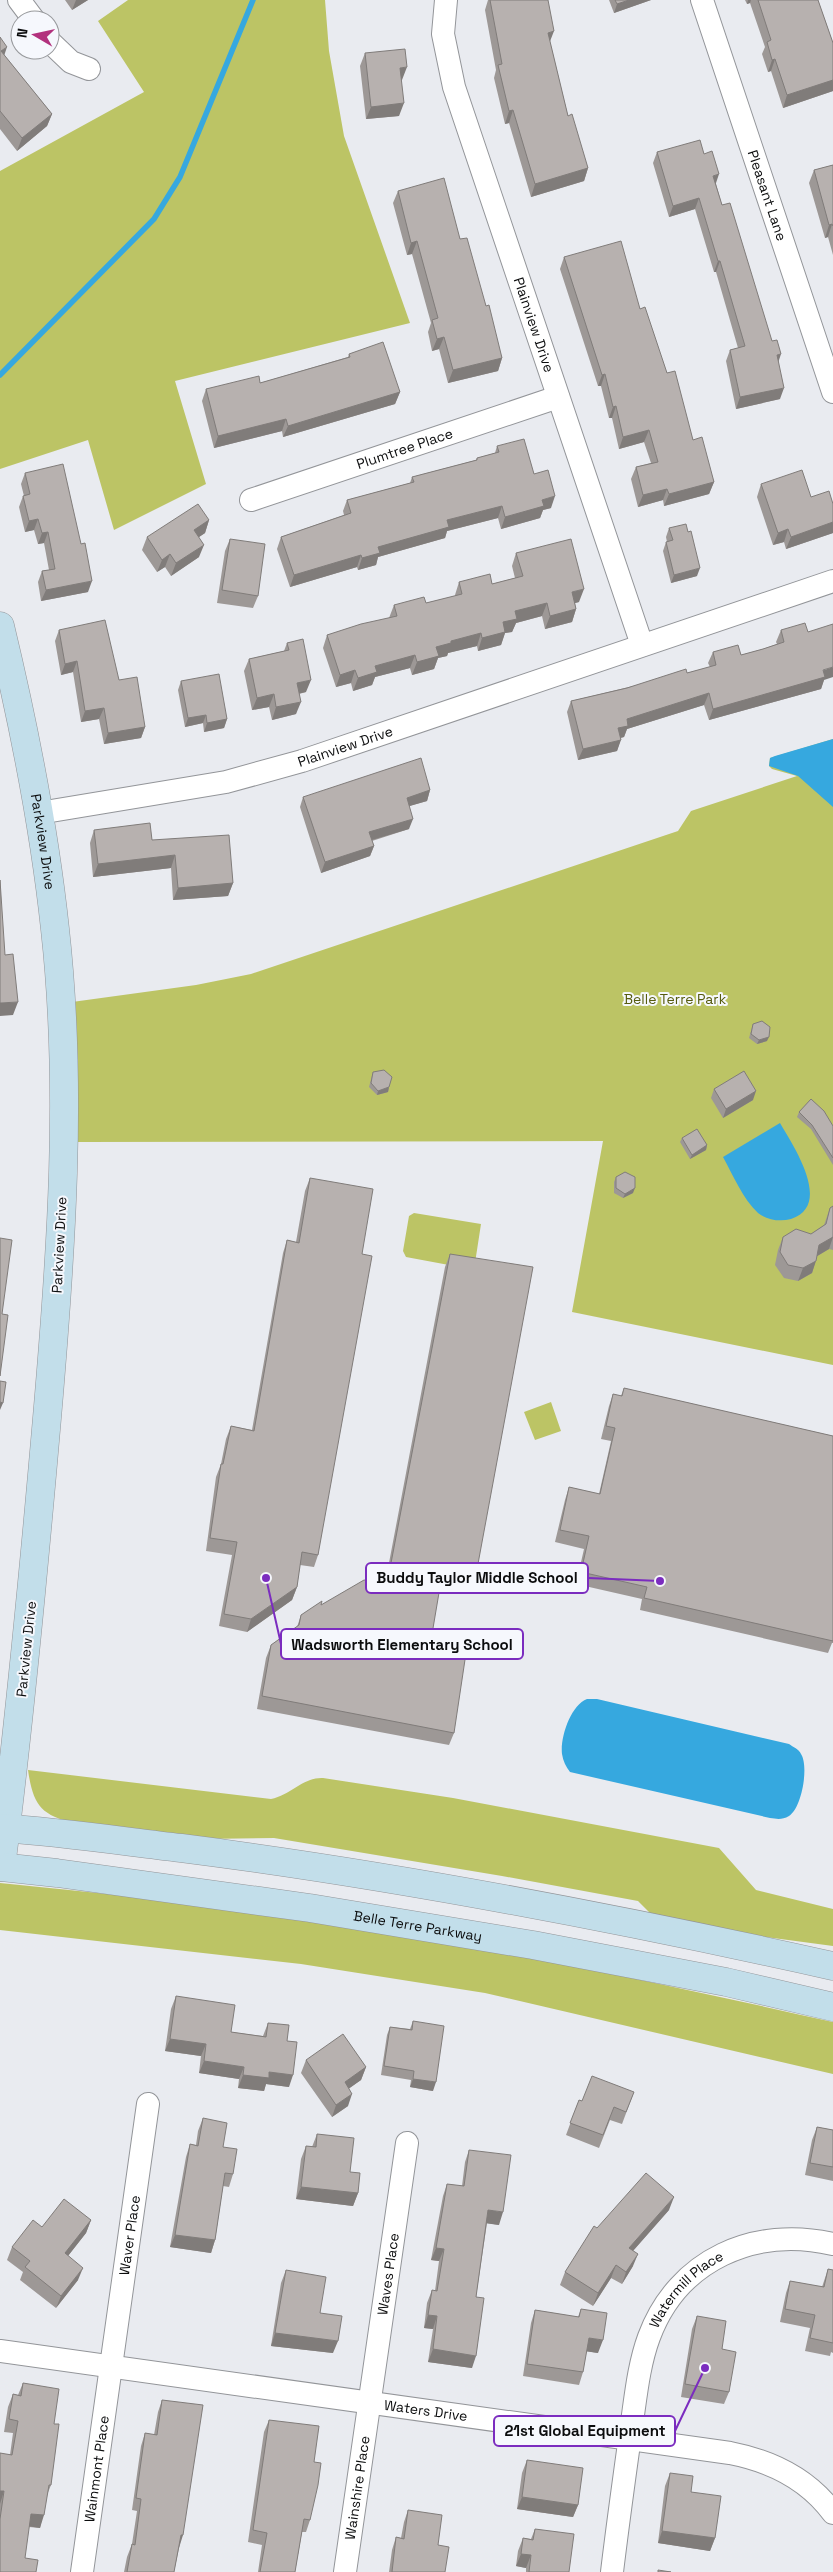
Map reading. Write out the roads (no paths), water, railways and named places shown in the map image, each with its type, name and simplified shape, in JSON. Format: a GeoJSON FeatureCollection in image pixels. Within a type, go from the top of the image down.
{"type":"FeatureCollection","features":[{"type":"Feature","properties":{"kind":"main road","name":"Parkview Drive"},"geometry":{"type":"LineString","coordinates":[[0,626],[21,716],[39,813],[55,931],[60,994],[63,1133],[61,1220],[37,1541],[0,1867]]}},
{"type":"Feature","properties":{"kind":"main road"},"geometry":{"type":"LineString","coordinates":[[3,1828],[346,1870],[631,1923],[833,1966]]}},
{"type":"Feature","properties":{"kind":"main road","name":"Belle Terre Parkway"},"geometry":{"type":"LineString","coordinates":[[0,1867],[57,1873],[310,1908],[534,1945],[726,1982],[833,2008]]}},
{"type":"Feature","properties":{"kind":"street","name":"Plainview Drive"},"geometry":{"type":"LineString","coordinates":[[446,0],[443,34],[449,70],[642,645]]}},
{"type":"Feature","properties":{"kind":"street","name":"Pleasant Lane"},"geometry":{"type":"LineString","coordinates":[[702,0],[833,392]]}},
{"type":"Feature","properties":{"kind":"street"},"geometry":{"type":"LineString","coordinates":[[60,52],[71,62],[89,69]]}},
{"type":"Feature","properties":{"kind":"street","name":"Plumtree Place"},"geometry":{"type":"LineString","coordinates":[[251,500],[558,397]]}},
{"type":"Feature","properties":{"kind":"street","name":"Plainview Drive"},"geometry":{"type":"LineString","coordinates":[[39,813],[226,782],[302,761],[833,581]]}},
{"type":"Feature","properties":{"kind":"street","name":"Waver Place"},"geometry":{"type":"LineString","coordinates":[[110,2366],[148,2104]]}},
{"type":"Feature","properties":{"kind":"street","name":"Waves Place"},"geometry":{"type":"LineString","coordinates":[[369,2403],[407,2144]]}},
{"type":"Feature","properties":{"kind":"street","name":"Watermill Place"},"geometry":{"type":"LineString","coordinates":[[612,2572],[640,2371],[649,2336],[663,2308],[684,2283],[714,2259],[747,2244],[792,2238],[833,2244]]}},
{"type":"Feature","properties":{"kind":"street","name":"Waters Drive"},"geometry":{"type":"LineString","coordinates":[[0,2351],[730,2453],[774,2465],[808,2487],[833,2514]]}},
{"type":"Feature","properties":{"kind":"street","name":"Wainmont Place"},"geometry":{"type":"LineString","coordinates":[[82,2572],[110,2366]]}},
{"type":"Feature","properties":{"kind":"street","name":"Wainshire Place"},"geometry":{"type":"LineString","coordinates":[[345,2572],[369,2403]]}},
{"type":"Feature","properties":{"kind":"water"},"geometry":{"type":"Polygon","coordinates":[[[833,739],[833,807],[798,776],[769,766],[770,758],[833,739]]]}},
{"type":"Feature","properties":{"kind":"water"},"geometry":{"type":"Polygon","coordinates":[[[780,1123],[801,1160],[810,1189],[809,1201],[803,1212],[791,1219],[774,1220],[758,1213],[748,1201],[723,1157],[780,1123]]]}},
{"type":"Feature","properties":{"kind":"water"},"geometry":{"type":"Polygon","coordinates":[[[587,1699],[597,1699],[789,1744],[801,1754],[804,1768],[801,1796],[794,1812],[782,1819],[773,1818],[570,1772],[562,1757],[563,1739],[568,1722],[576,1708],[587,1699]]]}},
{"type":"Feature","properties":{"kind":"waterway"},"geometry":{"type":"LineString","coordinates":[[0,375],[154,219],[180,177],[253,0]]}},
{"type":"Feature","properties":{"kind":"place","name":"Wadsworth Elementary School"},"geometry":{"type":"Point","coordinates":[266,1578]}},
{"type":"Feature","properties":{"kind":"place","name":"Buddy Taylor Middle School"},"geometry":{"type":"Point","coordinates":[660,1581]}},
{"type":"Feature","properties":{"kind":"place","name":"21st Global Equipment"},"geometry":{"type":"Point","coordinates":[705,2368]}},
{"type":"Feature","properties":{"kind":"park label","name":"Belle Terre Park"},"geometry":{"type":"Point","coordinates":[675,999]}}]}
